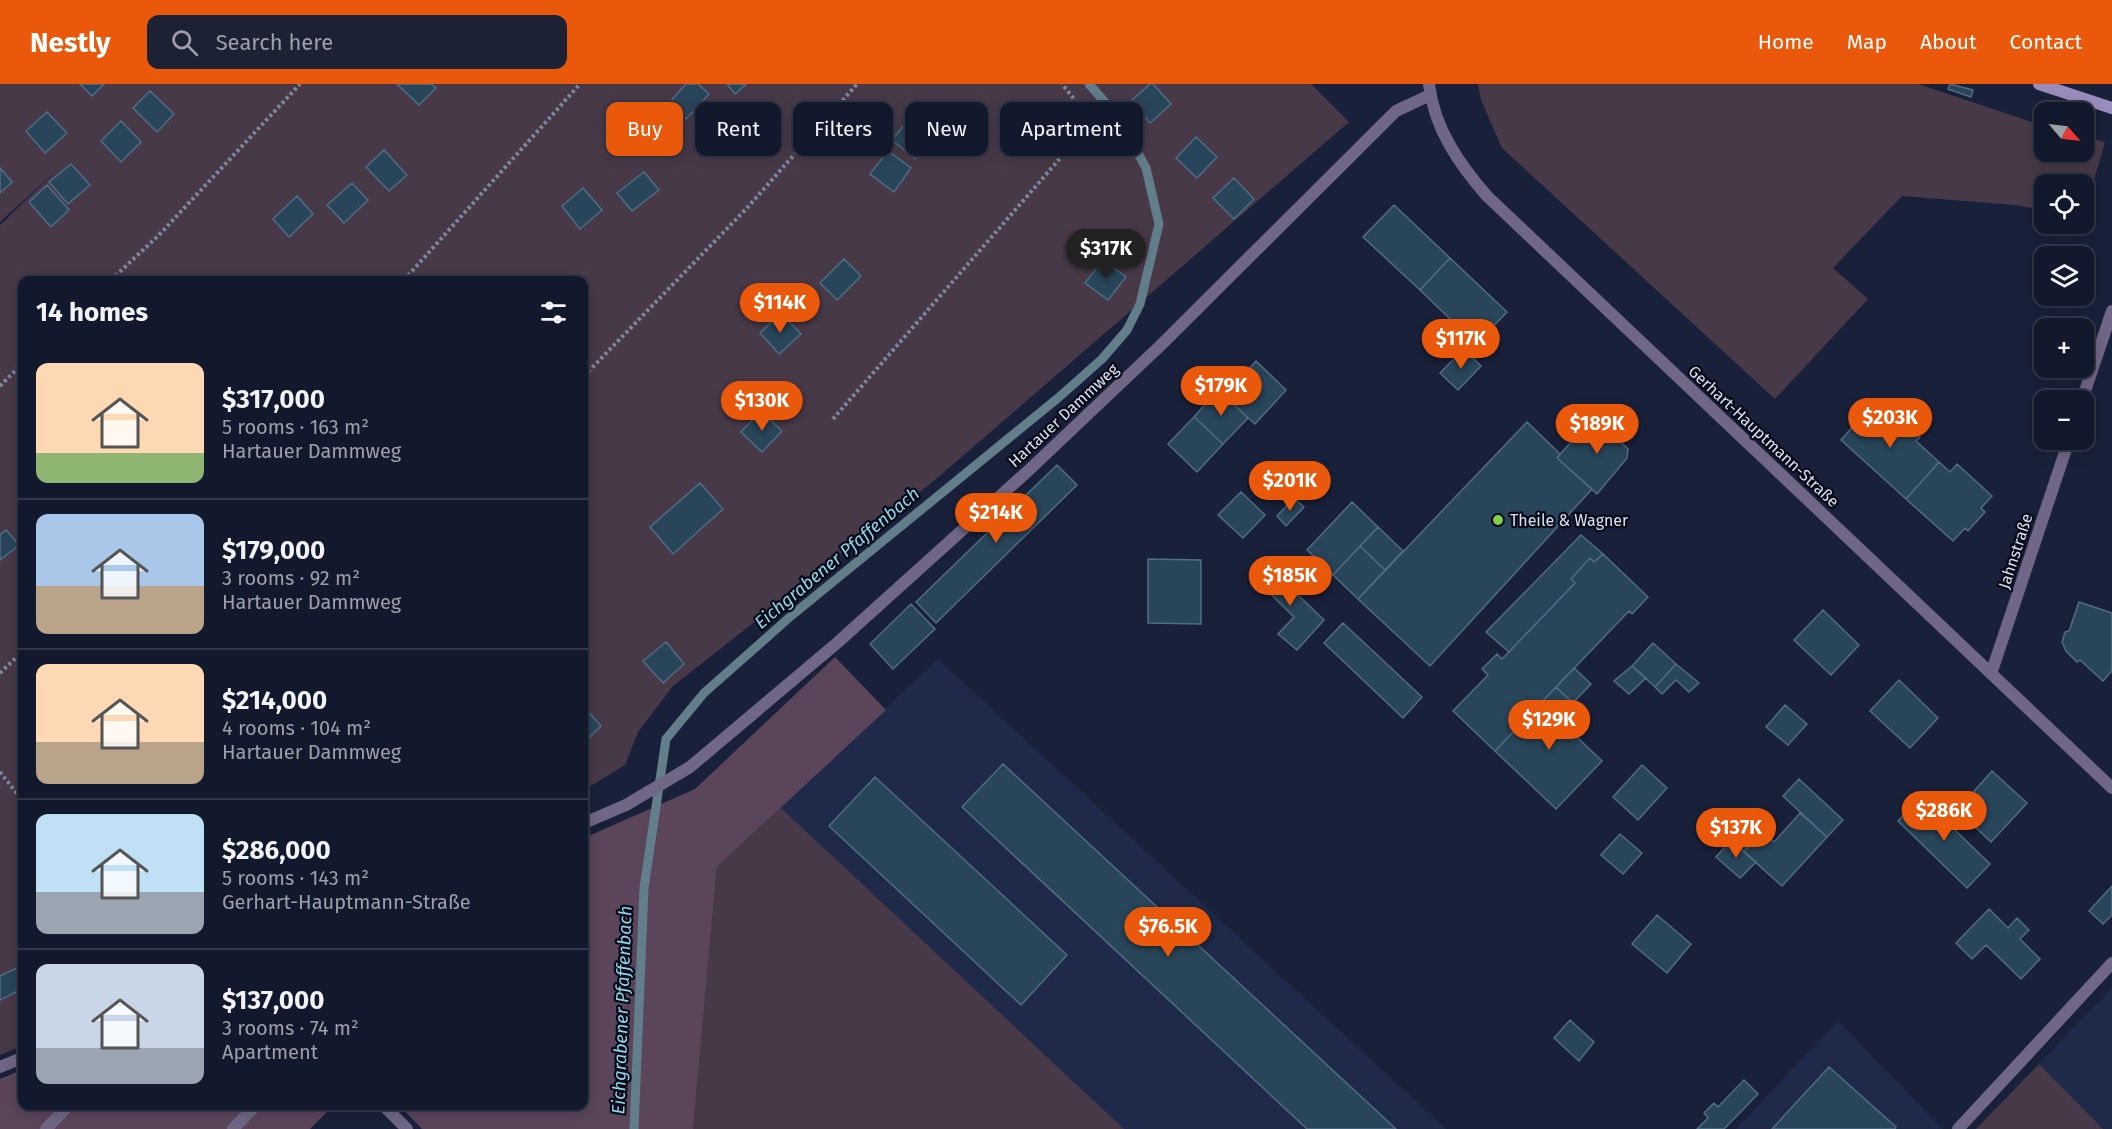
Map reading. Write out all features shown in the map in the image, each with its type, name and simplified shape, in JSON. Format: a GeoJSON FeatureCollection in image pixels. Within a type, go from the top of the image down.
{"type":"FeatureCollection","features":[{"type":"Feature","properties":{"kind":"main road"},"geometry":{"type":"LineString","coordinates":[[2039,84],[2112,108]]}},
{"type":"Feature","properties":{"kind":"street","name":"Gerhart-Hauptmann-Straße"},"geometry":{"type":"LineString","coordinates":[[1430,90],[1437,121],[1462,167],[1487,196],[2112,788]]}},
{"type":"Feature","properties":{"kind":"street","name":"Hartauer Dammweg"},"geometry":{"type":"LineString","coordinates":[[588,821],[638,798],[681,772],[837,643],[1029,470],[1161,345],[1396,111],[1430,90]]}},
{"type":"Feature","properties":{"kind":"street"},"geometry":{"type":"LineString","coordinates":[[2085,390],[2112,311]]}},
{"type":"Feature","properties":{"kind":"street","name":"Jahnstraße"},"geometry":{"type":"LineString","coordinates":[[1991,674],[2066,450]]}},
{"type":"Feature","properties":{"kind":"street"},"geometry":{"type":"LineString","coordinates":[[1958,1129],[2112,963]]}},
{"type":"Feature","properties":{"kind":"street"},"geometry":{"type":"LineString","coordinates":[[0,1067],[18,1060]]}},
{"type":"Feature","properties":{"kind":"street"},"geometry":{"type":"LineString","coordinates":[[46,1129],[64,1110]]}},
{"type":"Feature","properties":{"kind":"street"},"geometry":{"type":"LineString","coordinates":[[233,1129],[251,1110]]}},
{"type":"Feature","properties":{"kind":"street"},"geometry":{"type":"LineString","coordinates":[[388,1110],[407,1129]]}},
{"type":"Feature","properties":{"kind":"path"},"geometry":{"type":"LineString","coordinates":[[115,276],[167,226],[300,84]]}},
{"type":"Feature","properties":{"kind":"path"},"geometry":{"type":"LineString","coordinates":[[408,276],[580,84]]}},
{"type":"Feature","properties":{"kind":"path"},"geometry":{"type":"LineString","coordinates":[[588,372],[747,208],[857,84]]}},
{"type":"Feature","properties":{"kind":"path"},"geometry":{"type":"LineString","coordinates":[[833,419],[1083,132],[1088,120],[1086,114],[1062,84]]}},
{"type":"Feature","properties":{"kind":"path"},"geometry":{"type":"LineString","coordinates":[[0,386],[18,368]]}},
{"type":"Feature","properties":{"kind":"path"},"geometry":{"type":"LineString","coordinates":[[0,673],[18,656]]}},
{"type":"Feature","properties":{"kind":"path"},"geometry":{"type":"LineString","coordinates":[[0,772],[18,795]]}},
{"type":"Feature","properties":{"kind":"shaded area"},"geometry":{"type":"Polygon","coordinates":[[[0,84],[1311,84],[1349,122],[935,480],[673,686],[638,732],[625,765],[588,788],[588,276],[18,276],[18,1048],[0,1055],[0,225],[60,167],[0,222],[0,84]]]}},
{"type":"Feature","properties":{"kind":"shaded area"},"geometry":{"type":"Polygon","coordinates":[[[1478,84],[1918,84],[2034,123],[2034,162],[2094,162],[2094,139],[2105,142],[2094,180],[2094,174],[2034,174],[2034,208],[1902,196],[1833,268],[1868,299],[1775,399],[1502,148],[1481,100],[1478,84]]]}},
{"type":"Feature","properties":{"kind":"shaded area"},"geometry":{"type":"Polygon","coordinates":[[[835,657],[886,710],[717,867],[693,1129],[422,1129],[404,1110],[588,1110],[588,836],[695,789],[835,657]]]}},
{"type":"Feature","properties":{"kind":"shaded area"},"geometry":{"type":"Polygon","coordinates":[[[938,659],[1446,1129],[693,1129],[717,867],[938,659]]]}},
{"type":"Feature","properties":{"kind":"shaded area"},"geometry":{"type":"Polygon","coordinates":[[[781,808],[1124,1129],[693,1129],[717,867],[781,808]]]}},
{"type":"Feature","properties":{"kind":"shaded area"},"geometry":{"type":"Polygon","coordinates":[[[2112,988],[2112,1129],[1976,1129],[2039,1064],[2112,988]]]}},
{"type":"Feature","properties":{"kind":"shaded area"},"geometry":{"type":"Polygon","coordinates":[[[1838,1021],[1943,1129],[1736,1129],[1838,1021]]]}},
{"type":"Feature","properties":{"kind":"shaded area"},"geometry":{"type":"Polygon","coordinates":[[[2039,1064],[2103,1129],[1976,1129],[2039,1064]]]}},
{"type":"Feature","properties":{"kind":"shaded area"},"geometry":{"type":"Polygon","coordinates":[[[18,1072],[18,1110],[329,1110],[310,1129],[0,1129],[0,1079],[18,1072]]]}},
{"type":"Feature","properties":{"kind":"building"},"geometry":{"type":"Polygon","coordinates":[[[80,84],[104,84],[92,96],[80,84]]]}},
{"type":"Feature","properties":{"kind":"building"},"geometry":{"type":"Polygon","coordinates":[[[397,84],[431,84],[436,88],[419,105],[397,84]]]}},
{"type":"Feature","properties":{"kind":"building"},"geometry":{"type":"Polygon","coordinates":[[[686,84],[698,84],[709,94],[702,102],[695,102],[695,109],[686,119],[683,116],[683,102],[670,102],[686,84]]]}},
{"type":"Feature","properties":{"kind":"building"},"geometry":{"type":"Polygon","coordinates":[[[727,84],[746,84],[735,94],[727,84]]]}},
{"type":"Feature","properties":{"kind":"building"},"geometry":{"type":"Polygon","coordinates":[[[1150,84],[1153,84],[1171,104],[1150,123],[1143,115],[1143,102],[1131,101],[1150,84]]]}},
{"type":"Feature","properties":{"kind":"building"},"geometry":{"type":"Polygon","coordinates":[[[1950,84],[1973,90],[1971,97],[1948,89],[1950,84]]]}},
{"type":"Feature","properties":{"kind":"building"},"geometry":{"type":"Polygon","coordinates":[[[150,91],[174,114],[157,132],[133,108],[150,91]]]}},
{"type":"Feature","properties":{"kind":"building"},"geometry":{"type":"Polygon","coordinates":[[[47,112],[67,133],[45,153],[26,131],[47,112]]]}},
{"type":"Feature","properties":{"kind":"building"},"geometry":{"type":"Polygon","coordinates":[[[121,121],[141,142],[121,162],[101,141],[121,121]]]}},
{"type":"Feature","properties":{"kind":"building"},"geometry":{"type":"Polygon","coordinates":[[[905,124],[905,151],[893,139],[905,124]]]}},
{"type":"Feature","properties":{"kind":"building"},"geometry":{"type":"Polygon","coordinates":[[[1196,137],[1217,157],[1197,178],[1176,158],[1196,137]]]}},
{"type":"Feature","properties":{"kind":"building"},"geometry":{"type":"Polygon","coordinates":[[[384,150],[407,175],[389,191],[366,167],[384,150]]]}},
{"type":"Feature","properties":{"kind":"building"},"geometry":{"type":"Polygon","coordinates":[[[893,155],[911,168],[894,192],[870,174],[884,156],[893,155]]]}},
{"type":"Feature","properties":{"kind":"building"},"geometry":{"type":"Polygon","coordinates":[[[71,164],[90,185],[68,204],[49,182],[71,164]]]}},
{"type":"Feature","properties":{"kind":"building"},"geometry":{"type":"Polygon","coordinates":[[[0,168],[12,182],[0,193],[0,168]]]}},
{"type":"Feature","properties":{"kind":"building"},"geometry":{"type":"Polygon","coordinates":[[[644,172],[659,190],[632,211],[617,193],[644,172]]]}},
{"type":"Feature","properties":{"kind":"building"},"geometry":{"type":"Polygon","coordinates":[[[1234,178],[1254,199],[1234,219],[1213,198],[1234,178]]]}},
{"type":"Feature","properties":{"kind":"building"},"geometry":{"type":"Polygon","coordinates":[[[352,183],[368,200],[344,223],[327,205],[352,183]]]}},
{"type":"Feature","properties":{"kind":"building"},"geometry":{"type":"Polygon","coordinates":[[[47,185],[69,210],[51,227],[29,202],[47,185]]]}},
{"type":"Feature","properties":{"kind":"building"},"geometry":{"type":"Polygon","coordinates":[[[583,188],[602,210],[580,229],[562,206],[583,188]]]}},
{"type":"Feature","properties":{"kind":"building"},"geometry":{"type":"Polygon","coordinates":[[[297,196],[313,214],[289,237],[273,219],[297,196]]]}},
{"type":"Feature","properties":{"kind":"building"},"geometry":{"type":"Polygon","coordinates":[[[1394,205],[1450,258],[1420,290],[1363,237],[1394,205]]]}},
{"type":"Feature","properties":{"kind":"building"},"geometry":{"type":"Polygon","coordinates":[[[1450,258],[1507,312],[1476,344],[1420,290],[1450,258]]]}},
{"type":"Feature","properties":{"kind":"building"},"geometry":{"type":"Polygon","coordinates":[[[844,259],[861,276],[837,300],[820,283],[844,259]]]}},
{"type":"Feature","properties":{"kind":"building"},"geometry":{"type":"Polygon","coordinates":[[[1103,260],[1126,277],[1108,300],[1085,283],[1103,260]]]}},
{"type":"Feature","properties":{"kind":"building"},"geometry":{"type":"Polygon","coordinates":[[[781,313],[801,334],[779,354],[760,333],[781,313]]]}},
{"type":"Feature","properties":{"kind":"building"},"geometry":{"type":"Polygon","coordinates":[[[1464,349],[1481,366],[1458,390],[1440,373],[1464,349]]]}},
{"type":"Feature","properties":{"kind":"building"},"geometry":{"type":"Polygon","coordinates":[[[1256,361],[1286,390],[1255,424],[1225,397],[1256,361]]]}},
{"type":"Feature","properties":{"kind":"building"},"geometry":{"type":"Polygon","coordinates":[[[1218,390],[1248,418],[1223,444],[1194,417],[1218,390]]]}},
{"type":"Feature","properties":{"kind":"building"},"geometry":{"type":"Polygon","coordinates":[[[1877,399],[1920,437],[1916,441],[1939,462],[1906,499],[1841,440],[1877,399]]]}},
{"type":"Feature","properties":{"kind":"building"},"geometry":{"type":"Polygon","coordinates":[[[761,411],[782,431],[762,452],[741,432],[761,411]]]}},
{"type":"Feature","properties":{"kind":"building"},"geometry":{"type":"Polygon","coordinates":[[[1194,417],[1223,444],[1197,472],[1168,444],[1194,417]]]}},
{"type":"Feature","properties":{"kind":"building"},"geometry":{"type":"Polygon","coordinates":[[[1608,418],[1628,437],[1622,443],[1628,449],[1627,458],[1597,494],[1557,458],[1577,435],[1584,441],[1608,418]]]}},
{"type":"Feature","properties":{"kind":"building","name":"Theile & Wagner"},"geometry":{"type":"Polygon","coordinates":[[[1527,422],[1560,454],[1557,458],[1592,489],[1430,666],[1358,599],[1527,422]]]}},
{"type":"Feature","properties":{"kind":"building"},"geometry":{"type":"Polygon","coordinates":[[[1939,462],[1950,472],[1957,464],[1992,496],[1981,508],[1985,512],[1968,531],[1965,528],[1953,541],[1906,499],[1939,462]]]}},
{"type":"Feature","properties":{"kind":"building"},"geometry":{"type":"Polygon","coordinates":[[[1057,465],[1077,485],[936,623],[916,602],[1057,465]]]}},
{"type":"Feature","properties":{"kind":"building"},"geometry":{"type":"Polygon","coordinates":[[[700,483],[723,509],[673,554],[650,527],[700,483]]]}},
{"type":"Feature","properties":{"kind":"building"},"geometry":{"type":"Polygon","coordinates":[[[1241,492],[1265,515],[1243,538],[1218,515],[1241,492]]]}},
{"type":"Feature","properties":{"kind":"building"},"geometry":{"type":"Polygon","coordinates":[[[1294,498],[1304,507],[1286,526],[1277,516],[1294,498]]]}},
{"type":"Feature","properties":{"kind":"building"},"geometry":{"type":"Polygon","coordinates":[[[1352,502],[1378,527],[1333,575],[1307,550],[1352,502]]]}},
{"type":"Feature","properties":{"kind":"building"},"geometry":{"type":"Polygon","coordinates":[[[1378,527],[1403,551],[1385,570],[1360,546],[1378,527]]]}},
{"type":"Feature","properties":{"kind":"building"},"geometry":{"type":"Polygon","coordinates":[[[6,530],[18,546],[0,560],[0,535],[6,530]]]}},
{"type":"Feature","properties":{"kind":"building"},"geometry":{"type":"Polygon","coordinates":[[[1581,535],[1603,554],[1594,562],[1590,558],[1571,579],[1575,583],[1509,652],[1486,632],[1581,535]]]}},
{"type":"Feature","properties":{"kind":"building"},"geometry":{"type":"Polygon","coordinates":[[[1360,546],[1385,570],[1358,599],[1333,575],[1360,546]]]}},
{"type":"Feature","properties":{"kind":"building"},"geometry":{"type":"Polygon","coordinates":[[[1603,554],[1648,597],[1632,614],[1629,611],[1495,751],[1453,711],[1488,675],[1482,669],[1497,654],[1502,659],[1575,583],[1571,579],[1590,558],[1594,562],[1603,554]]]}},
{"type":"Feature","properties":{"kind":"building"},"geometry":{"type":"Polygon","coordinates":[[[1148,559],[1201,560],[1201,624],[1148,623],[1148,559]]]}},
{"type":"Feature","properties":{"kind":"building"},"geometry":{"type":"Polygon","coordinates":[[[1258,566],[1269,567],[1324,620],[1297,650],[1278,634],[1294,617],[1250,574],[1258,566]]]}},
{"type":"Feature","properties":{"kind":"building"},"geometry":{"type":"Polygon","coordinates":[[[2079,602],[2112,613],[2112,671],[2103,681],[2080,660],[2077,662],[2066,651],[2062,642],[2065,632],[2069,631],[2079,602]]]}},
{"type":"Feature","properties":{"kind":"building"},"geometry":{"type":"Polygon","coordinates":[[[911,604],[935,629],[893,669],[870,644],[911,604]]]}},
{"type":"Feature","properties":{"kind":"building"},"geometry":{"type":"Polygon","coordinates":[[[1823,610],[1859,645],[1831,675],[1794,640],[1823,610]]]}},
{"type":"Feature","properties":{"kind":"building"},"geometry":{"type":"Polygon","coordinates":[[[1343,623],[1422,697],[1403,718],[1324,643],[1343,623]]]}},
{"type":"Feature","properties":{"kind":"building"},"geometry":{"type":"Polygon","coordinates":[[[666,642],[684,664],[663,683],[643,661],[666,642]]]}},
{"type":"Feature","properties":{"kind":"building"},"geometry":{"type":"Polygon","coordinates":[[[1653,643],[1676,664],[1655,687],[1632,666],[1653,643]]]}},
{"type":"Feature","properties":{"kind":"building"},"geometry":{"type":"Polygon","coordinates":[[[1676,664],[1699,683],[1689,692],[1676,680],[1662,694],[1655,687],[1676,664]]]}},
{"type":"Feature","properties":{"kind":"building"},"geometry":{"type":"Polygon","coordinates":[[[1632,666],[1646,678],[1629,694],[1614,681],[1632,666]]]}},
{"type":"Feature","properties":{"kind":"building"},"geometry":{"type":"Polygon","coordinates":[[[1574,668],[1591,684],[1573,703],[1556,687],[1574,668]]]}},
{"type":"Feature","properties":{"kind":"building"},"geometry":{"type":"Polygon","coordinates":[[[1899,680],[1938,718],[1910,748],[1870,711],[1899,680]]]}},
{"type":"Feature","properties":{"kind":"building"},"geometry":{"type":"Polygon","coordinates":[[[1556,687],[1573,703],[1558,719],[1602,761],[1556,809],[1495,751],[1556,687]]]}},
{"type":"Feature","properties":{"kind":"building"},"geometry":{"type":"Polygon","coordinates":[[[1785,705],[1807,724],[1788,745],[1766,727],[1785,705]]]}},
{"type":"Feature","properties":{"kind":"building"},"geometry":{"type":"Polygon","coordinates":[[[588,711],[601,726],[588,739],[588,711]]]}},
{"type":"Feature","properties":{"kind":"building"},"geometry":{"type":"Polygon","coordinates":[[[1003,764],[1396,1129],[1307,1129],[962,807],[1003,764]]]}},
{"type":"Feature","properties":{"kind":"building"},"geometry":{"type":"Polygon","coordinates":[[[1642,765],[1667,788],[1638,820],[1613,797],[1642,765]]]}},
{"type":"Feature","properties":{"kind":"building"},"geometry":{"type":"Polygon","coordinates":[[[1992,771],[2027,803],[1991,842],[1971,823],[1982,811],[1968,798],[1992,771]]]}},
{"type":"Feature","properties":{"kind":"building"},"geometry":{"type":"Polygon","coordinates":[[[875,777],[1067,955],[1021,1005],[829,826],[875,777]]]}},
{"type":"Feature","properties":{"kind":"building"},"geometry":{"type":"Polygon","coordinates":[[[1799,779],[1843,820],[1827,837],[1783,796],[1799,779]]]}},
{"type":"Feature","properties":{"kind":"building"},"geometry":{"type":"Polygon","coordinates":[[[1921,797],[1990,864],[1967,888],[1898,821],[1921,797]]]}},
{"type":"Feature","properties":{"kind":"building"},"geometry":{"type":"Polygon","coordinates":[[[1800,813],[1827,837],[1782,886],[1744,852],[1763,832],[1774,842],[1800,813]]]}},
{"type":"Feature","properties":{"kind":"building"},"geometry":{"type":"Polygon","coordinates":[[[1744,814],[1763,832],[1744,852],[1724,835],[1744,814]]]}},
{"type":"Feature","properties":{"kind":"building"},"geometry":{"type":"Polygon","coordinates":[[[1620,834],[1642,853],[1623,874],[1601,855],[1620,834]]]}},
{"type":"Feature","properties":{"kind":"building"},"geometry":{"type":"Polygon","coordinates":[[[1731,840],[1756,862],[1740,878],[1716,857],[1731,840]]]}},
{"type":"Feature","properties":{"kind":"building"},"geometry":{"type":"Polygon","coordinates":[[[2112,886],[2112,915],[2103,924],[2089,911],[2112,886]]]}},
{"type":"Feature","properties":{"kind":"building"},"geometry":{"type":"Polygon","coordinates":[[[1989,909],[2008,928],[2017,918],[2029,930],[2020,939],[2040,959],[2021,979],[1986,945],[1972,959],[1956,943],[1989,909]]]}},
{"type":"Feature","properties":{"kind":"building"},"geometry":{"type":"Polygon","coordinates":[[[1657,915],[1691,944],[1667,973],[1632,944],[1657,915]]]}},
{"type":"Feature","properties":{"kind":"building"},"geometry":{"type":"Polygon","coordinates":[[[17,968],[18,970],[18,991],[0,1000],[0,976],[17,968]]]}},
{"type":"Feature","properties":{"kind":"building"},"geometry":{"type":"Polygon","coordinates":[[[1570,1020],[1594,1042],[1579,1061],[1554,1038],[1570,1020]]]}},
{"type":"Feature","properties":{"kind":"building"},"geometry":{"type":"Polygon","coordinates":[[[1829,1067],[1896,1127],[1895,1129],[1772,1129],[1829,1067]]]}},
{"type":"Feature","properties":{"kind":"building"},"geometry":{"type":"Polygon","coordinates":[[[1744,1080],[1758,1094],[1724,1129],[1697,1129],[1708,1118],[1704,1113],[1714,1103],[1718,1107],[1744,1080]]]}},
{"type":"Feature","properties":{"kind":"waterway","name":"Eichgrabener Pfaffenbach"},"geometry":{"type":"LineString","coordinates":[[634,1129],[644,888],[666,739],[704,693],[791,616],[1058,398],[1102,359],[1127,330],[1140,304],[1159,224],[1146,168],[1118,117],[1089,84]]}},
{"type":"Feature","properties":{"kind":"place","name":"Theile & Wagner"},"geometry":{"type":"Point","coordinates":[1498,520]}}]}
